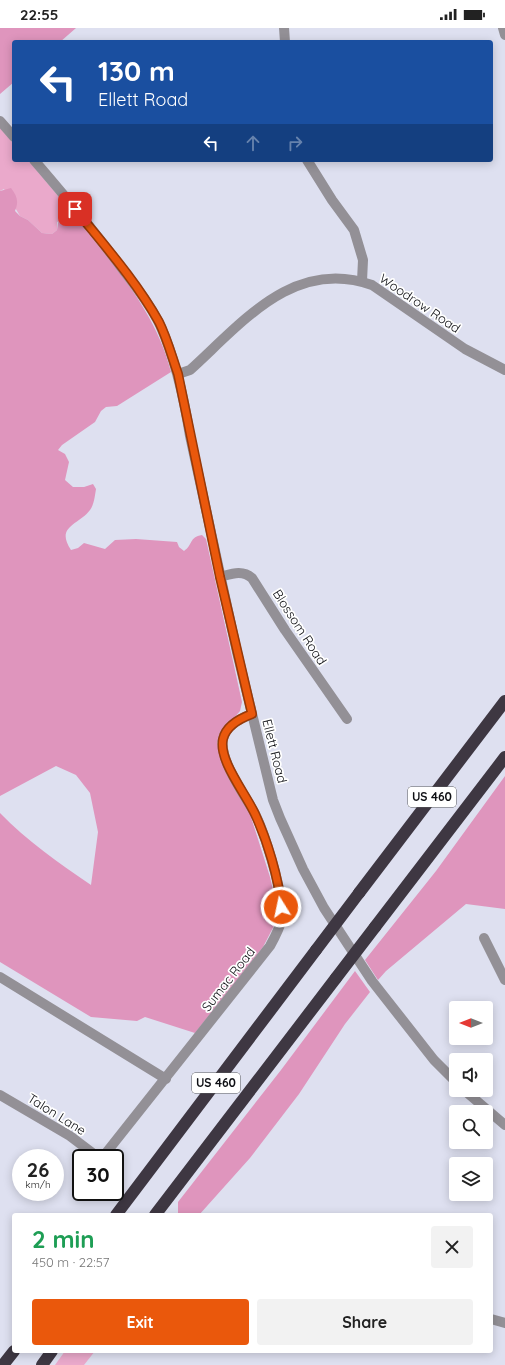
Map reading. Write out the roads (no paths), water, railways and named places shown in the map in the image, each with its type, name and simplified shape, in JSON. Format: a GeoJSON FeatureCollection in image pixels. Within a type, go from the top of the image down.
{"type":"FeatureCollection","features":[{"type":"Feature","properties":{"kind":"highway","name":"US 460"},"geometry":{"type":"LineString","coordinates":[[118,1213],[505,701]]}},
{"type":"Feature","properties":{"kind":"highway","name":"US 460"},"geometry":{"type":"LineString","coordinates":[[157,1213],[505,756]]}},
{"type":"Feature","properties":{"kind":"highway"},"geometry":{"type":"LineString","coordinates":[[3,1365],[12,1353]]}},
{"type":"Feature","properties":{"kind":"highway"},"geometry":{"type":"LineString","coordinates":[[42,1365],[51,1353]]}},
{"type":"Feature","properties":{"kind":"street"},"geometry":{"type":"LineString","coordinates":[[284,28],[285,40]]}},
{"type":"Feature","properties":{"kind":"street"},"geometry":{"type":"LineString","coordinates":[[503,28],[505,35]]}},
{"type":"Feature","properties":{"kind":"street"},"geometry":{"type":"LineString","coordinates":[[0,121],[12,135]]}},
{"type":"Feature","properties":{"kind":"street","name":"Ellett Road"},"geometry":{"type":"LineString","coordinates":[[36,162],[66,196],[138,290],[159,323],[170,349],[178,374],[220,577],[273,800],[303,869],[321,902],[372,981],[434,1060],[449,1075]]}},
{"type":"Feature","properties":{"kind":"street"},"geometry":{"type":"LineString","coordinates":[[308,162],[332,200],[354,230],[363,260],[362,281]]}},
{"type":"Feature","properties":{"kind":"street","name":"Woodrow Road"},"geometry":{"type":"LineString","coordinates":[[178,374],[190,370],[267,301],[295,286],[326,278],[362,281],[386,293],[465,349],[505,370]]}},
{"type":"Feature","properties":{"kind":"street","name":"Blossom Road"},"geometry":{"type":"LineString","coordinates":[[220,577],[240,572],[248,574],[252,578],[285,630],[347,719]]}},
{"type":"Feature","properties":{"kind":"street","name":"Sumac Road"},"geometry":{"type":"LineString","coordinates":[[166,1080],[270,946],[278,932],[282,917],[280,897],[265,843],[255,814],[232,773],[224,751],[223,738],[231,726],[241,718],[252,714]]}},
{"type":"Feature","properties":{"kind":"street"},"geometry":{"type":"LineString","coordinates":[[484,938],[505,980]]}},
{"type":"Feature","properties":{"kind":"street"},"geometry":{"type":"LineString","coordinates":[[0,977],[166,1080]]}},
{"type":"Feature","properties":{"kind":"street","name":"Talon Lane"},"geometry":{"type":"LineString","coordinates":[[108,1149],[166,1080]]}},
{"type":"Feature","properties":{"kind":"street","name":"Talon Lane"},"geometry":{"type":"LineString","coordinates":[[0,1095],[70,1136],[88,1149]]}},
{"type":"Feature","properties":{"kind":"street"},"geometry":{"type":"LineString","coordinates":[[472,1097],[505,1125]]}},
{"type":"Feature","properties":{"kind":"street"},"geometry":{"type":"LineString","coordinates":[[493,1320],[505,1323]]}}]}
